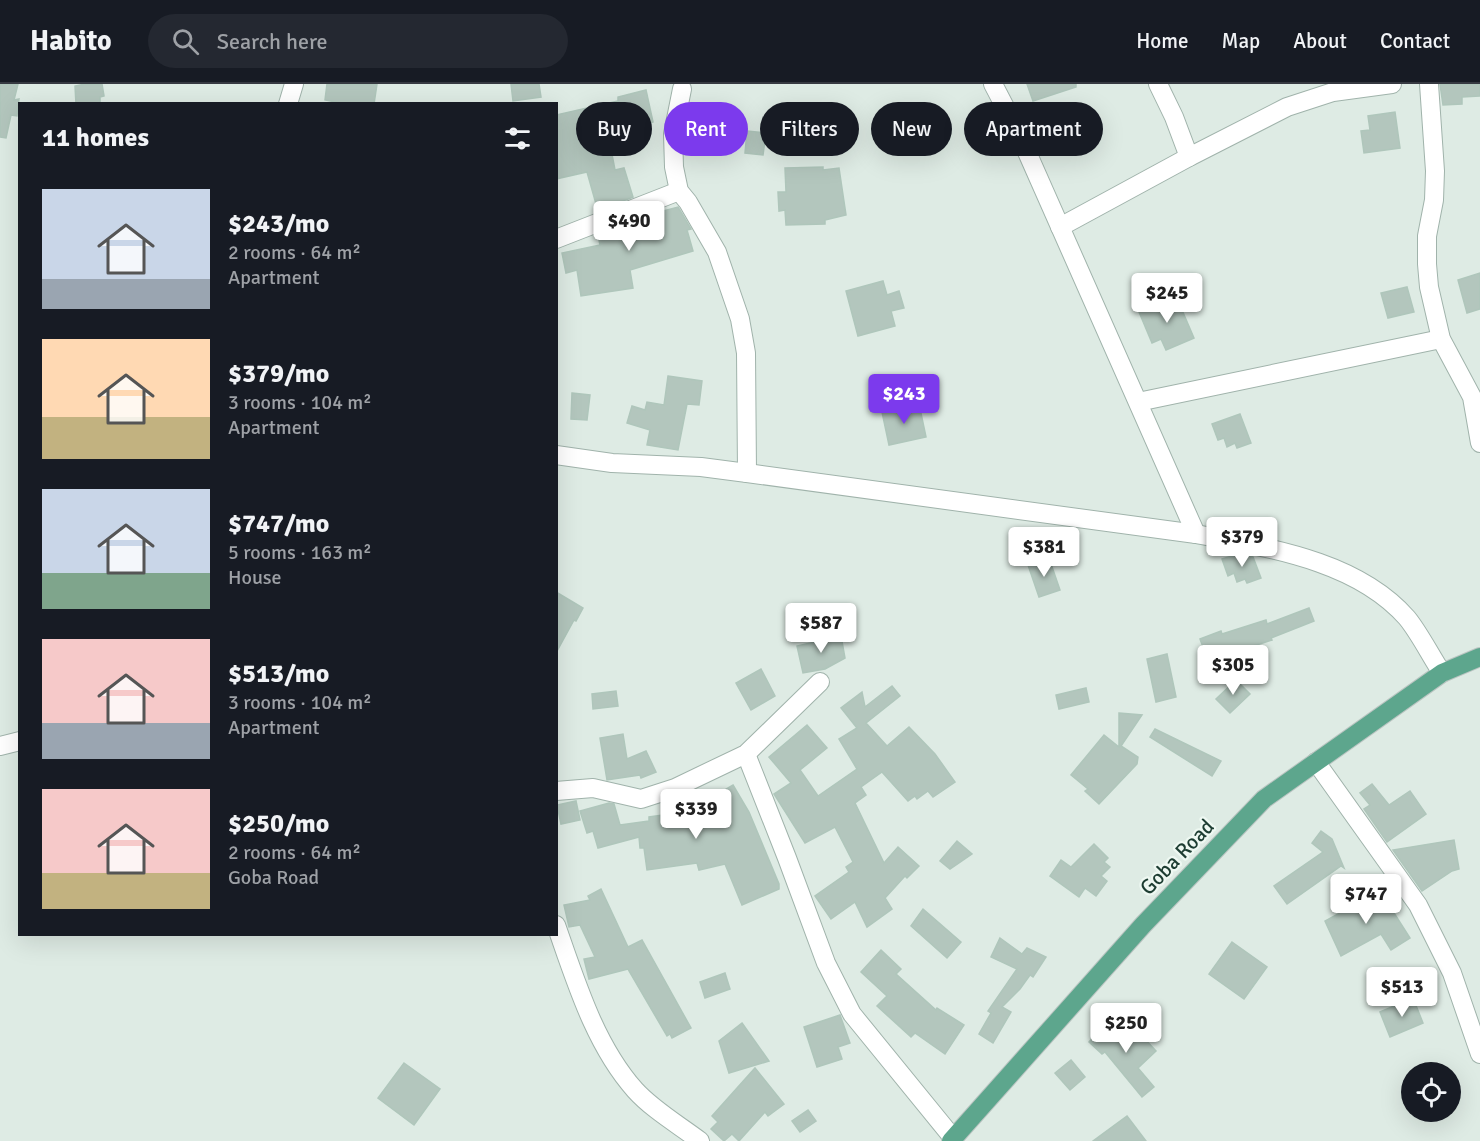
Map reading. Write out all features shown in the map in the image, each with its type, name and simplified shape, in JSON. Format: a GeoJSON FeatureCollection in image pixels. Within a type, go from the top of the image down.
{"type":"FeatureCollection","features":[{"type":"Feature","properties":{"kind":"main road","name":"Goba Road"},"geometry":{"type":"LineString","coordinates":[[952,1139],[1143,925],[1264,799],[1442,673],[1480,657]]}},
{"type":"Feature","properties":{"kind":"street"},"geometry":{"type":"LineString","coordinates":[[289,102],[294,84]]}},
{"type":"Feature","properties":{"kind":"street"},"geometry":{"type":"LineString","coordinates":[[993,84],[1019,134],[1196,534]]}},
{"type":"Feature","properties":{"kind":"street"},"geometry":{"type":"LineString","coordinates":[[1158,84],[1174,117],[1189,157]]}},
{"type":"Feature","properties":{"kind":"street"},"geometry":{"type":"LineString","coordinates":[[1060,227],[1287,107],[1333,92],[1392,84]]}},
{"type":"Feature","properties":{"kind":"street"},"geometry":{"type":"LineString","coordinates":[[1429,84],[1435,171],[1434,200],[1427,236],[1426,264],[1429,287],[1441,339],[1472,397],[1480,443]]}},
{"type":"Feature","properties":{"kind":"street"},"geometry":{"type":"LineString","coordinates":[[682,89],[673,134],[674,167],[679,191],[688,202],[717,252],[740,319],[746,353],[747,473]]}},
{"type":"Feature","properties":{"kind":"street"},"geometry":{"type":"LineString","coordinates":[[558,237],[679,191]]}},
{"type":"Feature","properties":{"kind":"street"},"geometry":{"type":"LineString","coordinates":[[1138,402],[1441,339]]}},
{"type":"Feature","properties":{"kind":"street"},"geometry":{"type":"LineString","coordinates":[[558,455],[612,463],[701,467],[1196,534],[1262,547],[1341,570],[1376,590],[1407,619],[1442,673]]}},
{"type":"Feature","properties":{"kind":"street"},"geometry":{"type":"LineString","coordinates":[[558,791],[593,788],[628,797],[644,798],[675,788],[746,754],[820,682]]}},
{"type":"Feature","properties":{"kind":"street"},"geometry":{"type":"LineString","coordinates":[[0,746],[18,742]]}},
{"type":"Feature","properties":{"kind":"street"},"geometry":{"type":"LineString","coordinates":[[746,754],[826,963],[852,1014],[952,1139]]}},
{"type":"Feature","properties":{"kind":"street"},"geometry":{"type":"LineString","coordinates":[[1316,762],[1418,905],[1452,973],[1480,1054]]}},
{"type":"Feature","properties":{"kind":"street"},"geometry":{"type":"LineString","coordinates":[[558,931],[574,978],[603,1044],[618,1069],[637,1092],[700,1141]]}},
{"type":"Feature","properties":{"kind":"building"},"geometry":{"type":"Polygon","coordinates":[[[0,84],[18,84],[14,100],[19,99],[17,116],[11,115],[6,138],[0,137],[0,84]]]}},
{"type":"Feature","properties":{"kind":"building"},"geometry":{"type":"Polygon","coordinates":[[[102,84],[104,96],[100,97],[100,102],[76,102],[75,86],[102,84]]]}},
{"type":"Feature","properties":{"kind":"building"},"geometry":{"type":"Polygon","coordinates":[[[327,84],[377,84],[374,102],[325,100],[327,84]]]}},
{"type":"Feature","properties":{"kind":"building"},"geometry":{"type":"Polygon","coordinates":[[[511,84],[539,84],[541,97],[513,101],[511,84]]]}},
{"type":"Feature","properties":{"kind":"building"},"geometry":{"type":"Polygon","coordinates":[[[1027,84],[1076,84],[1076,87],[1033,101],[1027,84]]]}},
{"type":"Feature","properties":{"kind":"building"},"geometry":{"type":"Polygon","coordinates":[[[1440,84],[1480,84],[1480,96],[1462,97],[1462,104],[1443,105],[1440,84]]]}},
{"type":"Feature","properties":{"kind":"building"},"geometry":{"type":"Polygon","coordinates":[[[646,90],[649,102],[614,102],[618,101],[618,97],[646,90]]]}},
{"type":"Feature","properties":{"kind":"building"},"geometry":{"type":"Polygon","coordinates":[[[576,110],[576,156],[612,156],[615,170],[624,168],[633,197],[598,211],[587,172],[558,179],[558,115],[576,110]]]}},
{"type":"Feature","properties":{"kind":"building"},"geometry":{"type":"Polygon","coordinates":[[[1395,112],[1400,148],[1364,153],[1361,131],[1370,130],[1368,116],[1395,112]]]}},
{"type":"Feature","properties":{"kind":"building"},"geometry":{"type":"Polygon","coordinates":[[[748,131],[760,132],[760,155],[748,153],[748,131]]]}},
{"type":"Feature","properties":{"kind":"building"},"geometry":{"type":"Polygon","coordinates":[[[823,167],[823,170],[839,168],[846,215],[825,220],[825,224],[786,225],[785,210],[779,211],[778,192],[786,192],[785,168],[823,167]]]}},
{"type":"Feature","properties":{"kind":"building"},"geometry":{"type":"Polygon","coordinates":[[[678,207],[691,229],[687,230],[693,251],[630,270],[633,288],[581,296],[577,270],[566,273],[562,253],[600,245],[598,235],[652,214],[678,207]]]}},
{"type":"Feature","properties":{"kind":"building"},"geometry":{"type":"Polygon","coordinates":[[[1480,273],[1480,309],[1467,313],[1458,280],[1480,273]]]}},
{"type":"Feature","properties":{"kind":"building"},"geometry":{"type":"Polygon","coordinates":[[[883,281],[887,295],[899,291],[904,308],[891,311],[895,326],[858,336],[846,291],[883,281]]]}},
{"type":"Feature","properties":{"kind":"building"},"geometry":{"type":"Polygon","coordinates":[[[1407,287],[1414,312],[1388,318],[1381,293],[1407,287]]]}},
{"type":"Feature","properties":{"kind":"building"},"geometry":{"type":"Polygon","coordinates":[[[1176,296],[1194,338],[1166,350],[1161,339],[1152,343],[1139,312],[1176,296]]]}},
{"type":"Feature","properties":{"kind":"building"},"geometry":{"type":"Polygon","coordinates":[[[668,376],[702,381],[699,405],[687,404],[678,450],[647,445],[650,430],[627,423],[632,406],[645,410],[647,402],[664,405],[668,376]]]}},
{"type":"Feature","properties":{"kind":"building"},"geometry":{"type":"Polygon","coordinates":[[[572,393],[590,395],[587,420],[571,419],[572,393]]]}},
{"type":"Feature","properties":{"kind":"building"},"geometry":{"type":"Polygon","coordinates":[[[919,404],[926,437],[889,445],[882,412],[919,404]]]}},
{"type":"Feature","properties":{"kind":"building"},"geometry":{"type":"Polygon","coordinates":[[[1240,414],[1251,443],[1237,448],[1235,443],[1227,447],[1224,438],[1218,440],[1212,424],[1240,414]]]}},
{"type":"Feature","properties":{"kind":"building"},"geometry":{"type":"Polygon","coordinates":[[[1238,554],[1253,557],[1261,578],[1247,583],[1245,579],[1237,582],[1234,573],[1228,576],[1222,559],[1238,554]]]}},
{"type":"Feature","properties":{"kind":"building"},"geometry":{"type":"Polygon","coordinates":[[[1049,558],[1060,590],[1039,597],[1028,565],[1049,558]]]}},
{"type":"Feature","properties":{"kind":"building"},"geometry":{"type":"Polygon","coordinates":[[[558,593],[583,608],[576,621],[574,620],[558,649],[558,593]]]}},
{"type":"Feature","properties":{"kind":"building"},"geometry":{"type":"Polygon","coordinates":[[[1309,608],[1314,621],[1271,638],[1272,640],[1208,661],[1200,639],[1221,631],[1222,634],[1266,620],[1267,624],[1309,608]]]}},
{"type":"Feature","properties":{"kind":"building"},"geometry":{"type":"Polygon","coordinates":[[[841,636],[845,658],[825,669],[803,673],[797,646],[841,636]]]}},
{"type":"Feature","properties":{"kind":"building"},"geometry":{"type":"Polygon","coordinates":[[[1167,654],[1176,697],[1156,702],[1147,659],[1167,654]]]}},
{"type":"Feature","properties":{"kind":"building"},"geometry":{"type":"Polygon","coordinates":[[[761,669],[775,696],[751,710],[736,683],[761,669]]]}},
{"type":"Feature","properties":{"kind":"building"},"geometry":{"type":"Polygon","coordinates":[[[1236,680],[1250,694],[1230,713],[1216,699],[1236,680]]]}},
{"type":"Feature","properties":{"kind":"building"},"geometry":{"type":"Polygon","coordinates":[[[892,686],[900,696],[866,723],[887,746],[909,727],[935,754],[955,782],[933,797],[928,791],[917,799],[915,796],[908,801],[882,772],[861,787],[866,795],[855,803],[884,863],[898,847],[919,866],[907,878],[905,876],[885,898],[892,909],[867,927],[855,902],[831,919],[815,896],[849,872],[846,867],[853,862],[835,827],[805,843],[774,794],[791,783],[769,757],[807,725],[827,748],[800,770],[818,796],[857,769],[839,739],[857,728],[841,708],[862,692],[865,707],[892,686]]]}},
{"type":"Feature","properties":{"kind":"building"},"geometry":{"type":"Polygon","coordinates":[[[1086,688],[1089,702],[1059,709],[1056,695],[1086,688]]]}},
{"type":"Feature","properties":{"kind":"building"},"geometry":{"type":"Polygon","coordinates":[[[616,691],[618,706],[593,709],[592,694],[616,691]]]}},
{"type":"Feature","properties":{"kind":"building"},"geometry":{"type":"Polygon","coordinates":[[[1119,713],[1142,715],[1121,746],[1138,757],[1137,764],[1099,804],[1085,791],[1088,789],[1071,775],[1104,735],[1119,747],[1119,713]]]}},
{"type":"Feature","properties":{"kind":"building"},"geometry":{"type":"Polygon","coordinates":[[[1155,729],[1221,761],[1212,776],[1150,737],[1155,729]]]}},
{"type":"Feature","properties":{"kind":"building"},"geometry":{"type":"Polygon","coordinates":[[[623,734],[627,759],[646,751],[656,772],[641,778],[640,775],[607,780],[600,738],[623,734]]]}},
{"type":"Feature","properties":{"kind":"building"},"geometry":{"type":"Polygon","coordinates":[[[1372,784],[1389,805],[1410,791],[1426,814],[1387,842],[1364,809],[1370,805],[1360,793],[1372,784]]]}},
{"type":"Feature","properties":{"kind":"building"},"geometry":{"type":"Polygon","coordinates":[[[733,785],[749,812],[779,884],[779,889],[742,905],[725,864],[699,870],[697,863],[647,870],[644,848],[640,848],[639,837],[598,848],[593,831],[587,833],[580,811],[609,803],[614,804],[620,825],[649,821],[649,817],[685,812],[681,797],[696,791],[699,805],[733,785]]]}},
{"type":"Feature","properties":{"kind":"building"},"geometry":{"type":"Polygon","coordinates":[[[576,801],[580,820],[561,824],[558,805],[576,801]]]}},
{"type":"Feature","properties":{"kind":"building"},"geometry":{"type":"Polygon","coordinates":[[[1321,831],[1332,839],[1344,868],[1341,866],[1287,904],[1274,886],[1323,852],[1312,843],[1321,831]]]}},
{"type":"Feature","properties":{"kind":"building"},"geometry":{"type":"Polygon","coordinates":[[[1454,840],[1459,869],[1452,871],[1422,891],[1393,850],[1454,840]]]}},
{"type":"Feature","properties":{"kind":"building"},"geometry":{"type":"Polygon","coordinates":[[[957,841],[972,854],[950,869],[940,861],[957,841]]]}},
{"type":"Feature","properties":{"kind":"building"},"geometry":{"type":"Polygon","coordinates":[[[1094,844],[1108,858],[1104,862],[1110,867],[1101,876],[1107,881],[1096,896],[1085,888],[1079,897],[1050,876],[1061,860],[1071,867],[1094,844]]]}},
{"type":"Feature","properties":{"kind":"building"},"geometry":{"type":"Polygon","coordinates":[[[601,889],[628,947],[642,940],[691,1028],[672,1038],[670,1034],[667,1036],[628,969],[589,979],[584,959],[595,957],[580,925],[569,927],[564,905],[590,900],[588,896],[601,889]]]}},
{"type":"Feature","properties":{"kind":"building"},"geometry":{"type":"Polygon","coordinates":[[[1380,891],[1410,938],[1391,950],[1381,934],[1341,956],[1325,921],[1380,891]]]}},
{"type":"Feature","properties":{"kind":"building"},"geometry":{"type":"Polygon","coordinates":[[[923,909],[961,942],[947,958],[911,926],[923,909]]]}},
{"type":"Feature","properties":{"kind":"building"},"geometry":{"type":"Polygon","coordinates":[[[1000,938],[1022,954],[1027,948],[1046,957],[1033,977],[1030,975],[1002,1007],[1011,1012],[993,1043],[979,1034],[991,1013],[988,1011],[1017,969],[991,957],[1000,938]]]}},
{"type":"Feature","properties":{"kind":"building"},"geometry":{"type":"Polygon","coordinates":[[[1232,942],[1267,967],[1244,999],[1209,974],[1232,942]]]}},
{"type":"Feature","properties":{"kind":"building"},"geometry":{"type":"Polygon","coordinates":[[[881,950],[901,969],[896,974],[936,1010],[937,1008],[964,1025],[945,1054],[915,1033],[911,1037],[877,1006],[887,996],[861,972],[881,950]]]}},
{"type":"Feature","properties":{"kind":"building"},"geometry":{"type":"Polygon","coordinates":[[[725,973],[730,989],[705,998],[700,982],[725,973]]]}},
{"type":"Feature","properties":{"kind":"building"},"geometry":{"type":"Polygon","coordinates":[[[1413,998],[1423,1023],[1390,1037],[1380,1012],[1413,998]]]}},
{"type":"Feature","properties":{"kind":"building"},"geometry":{"type":"Polygon","coordinates":[[[840,1015],[850,1043],[838,1047],[842,1059],[817,1067],[804,1027],[840,1015]]]}},
{"type":"Feature","properties":{"kind":"building"},"geometry":{"type":"Polygon","coordinates":[[[1129,1022],[1156,1051],[1138,1068],[1154,1087],[1142,1097],[1105,1052],[1102,1054],[1089,1042],[1106,1024],[1116,1034],[1129,1022]]]}},
{"type":"Feature","properties":{"kind":"building"},"geometry":{"type":"Polygon","coordinates":[[[742,1023],[769,1061],[729,1073],[719,1041],[742,1023]]]}},
{"type":"Feature","properties":{"kind":"building"},"geometry":{"type":"Polygon","coordinates":[[[1071,1060],[1085,1077],[1070,1090],[1055,1073],[1071,1060]]]}},
{"type":"Feature","properties":{"kind":"building"},"geometry":{"type":"Polygon","coordinates":[[[404,1063],[440,1089],[414,1125],[378,1098],[404,1063]]]}},
{"type":"Feature","properties":{"kind":"building"},"geometry":{"type":"Polygon","coordinates":[[[755,1068],[784,1104],[768,1116],[765,1112],[739,1141],[732,1134],[724,1141],[711,1129],[718,1122],[712,1116],[755,1068]]]}},
{"type":"Feature","properties":{"kind":"building"},"geometry":{"type":"Polygon","coordinates":[[[808,1110],[816,1121],[800,1132],[792,1121],[808,1110]]]}},
{"type":"Feature","properties":{"kind":"building"},"geometry":{"type":"Polygon","coordinates":[[[1127,1116],[1146,1141],[1093,1141],[1127,1116]]]}}]}
